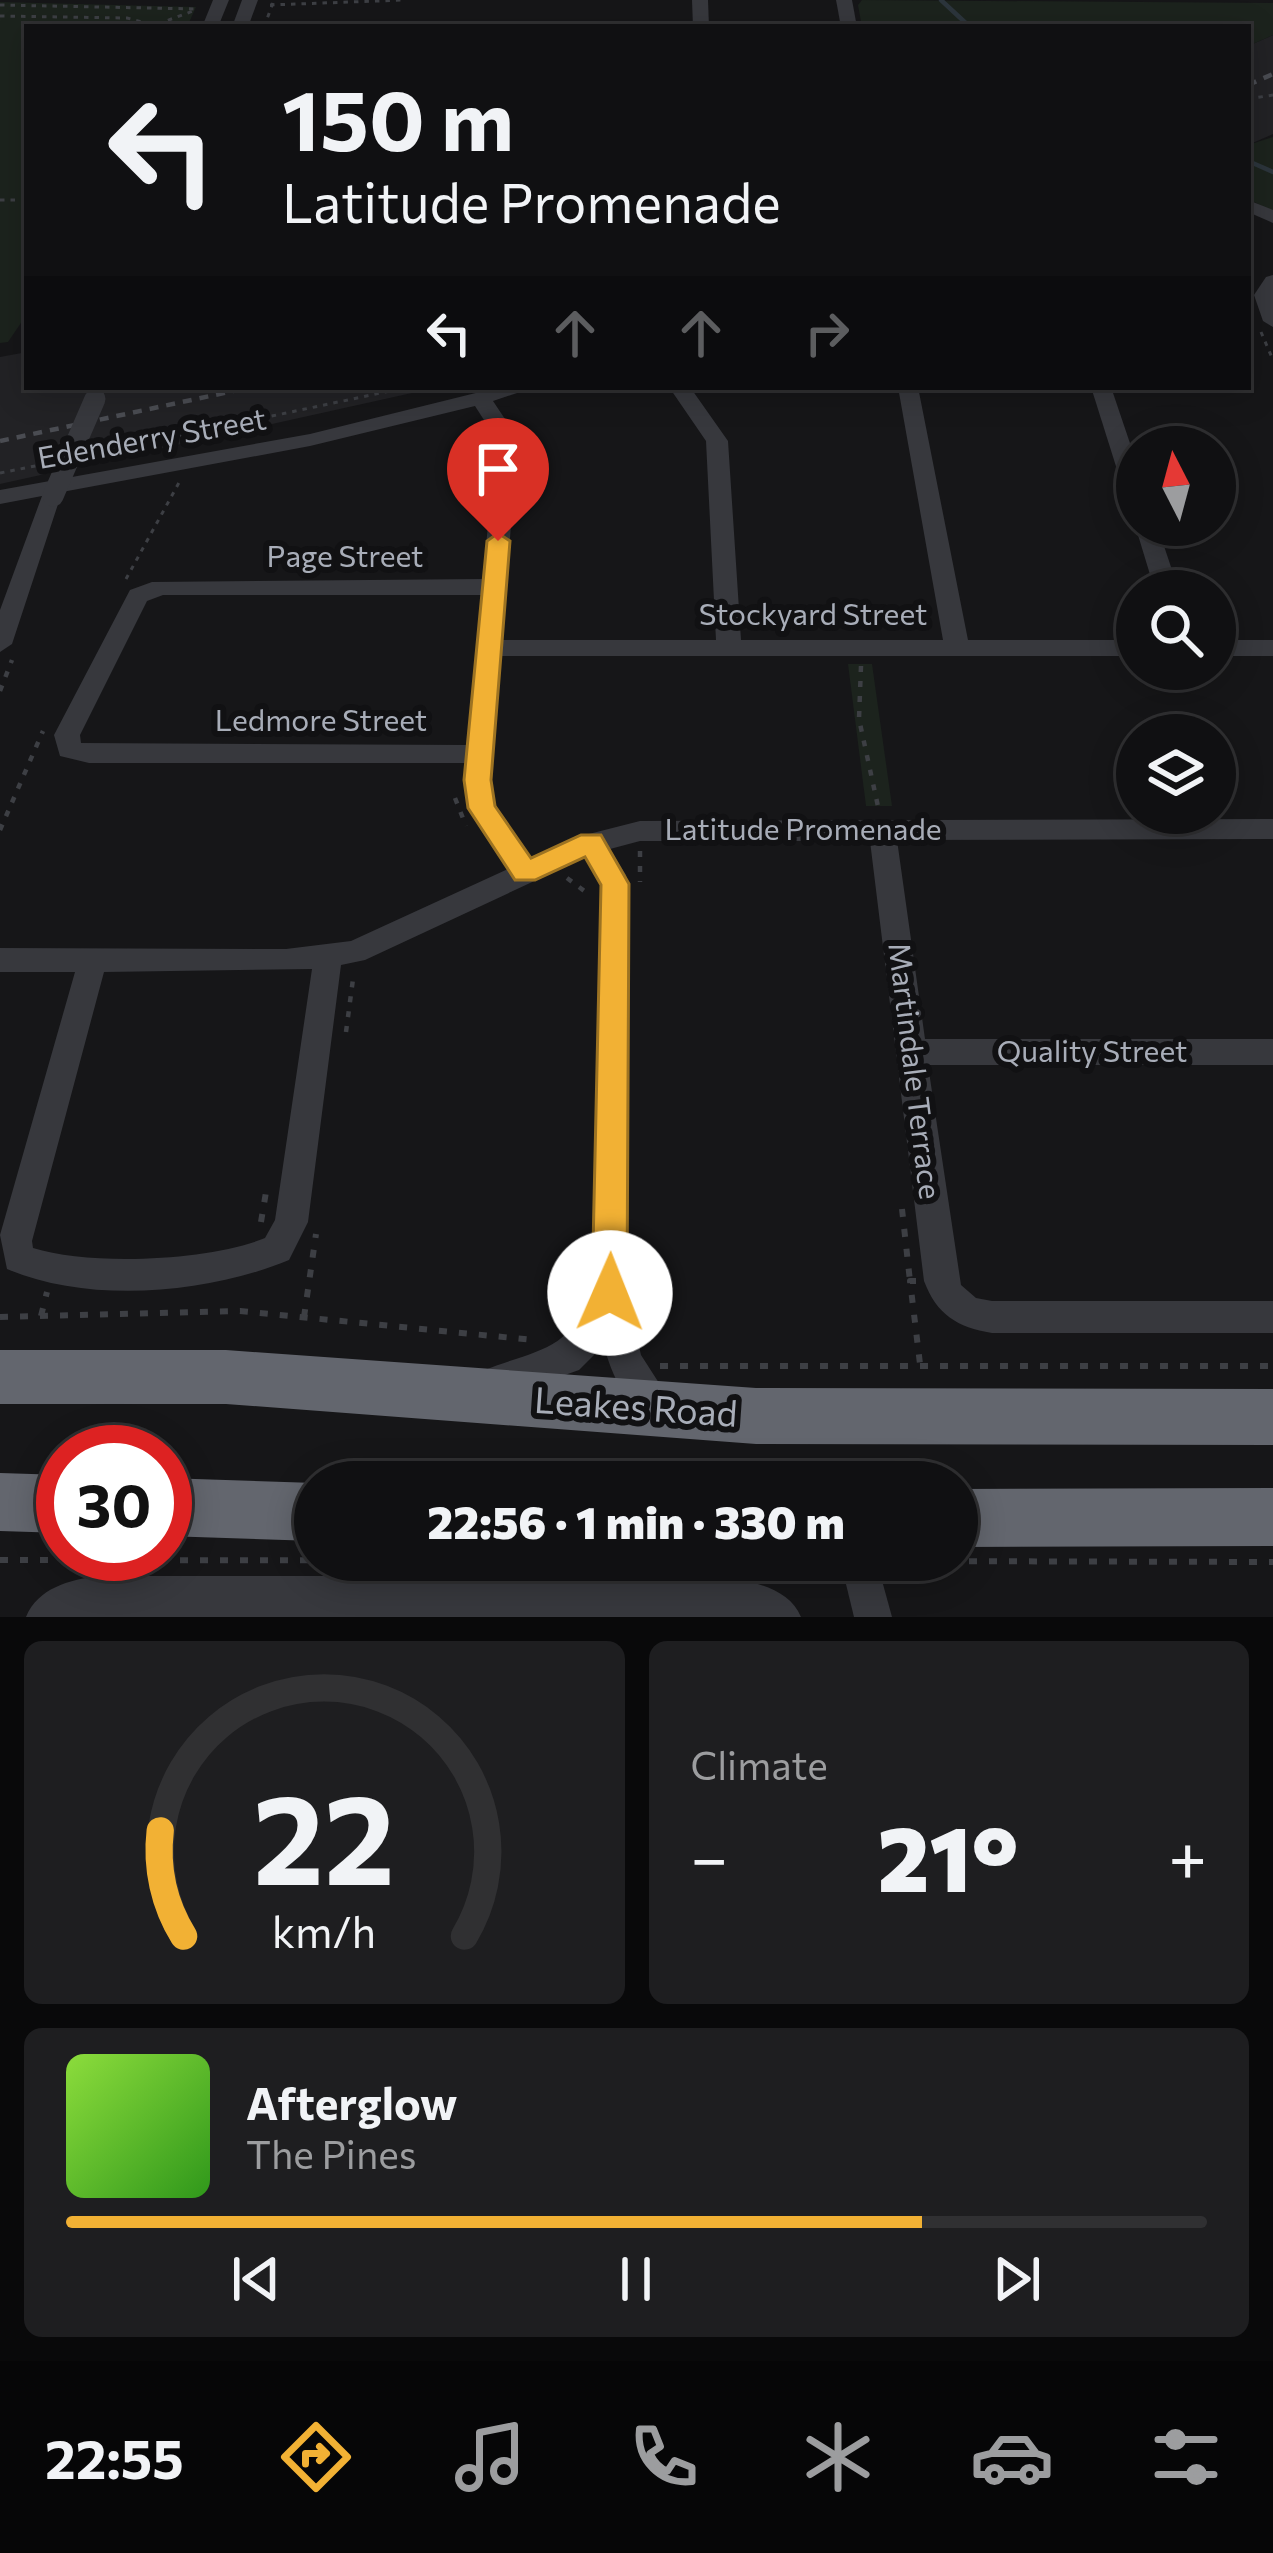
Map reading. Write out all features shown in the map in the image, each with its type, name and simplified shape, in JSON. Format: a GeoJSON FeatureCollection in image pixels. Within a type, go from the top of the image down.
{"type":"FeatureCollection","features":[{"type":"Feature","properties":{"kind":"highway","name":"Leakes Road"},"geometry":{"type":"LineString","coordinates":[[0,1377],[226,1377],[756,1416],[1273,1417]]}},
{"type":"Feature","properties":{"kind":"highway"},"geometry":{"type":"LineString","coordinates":[[0,1502],[36,1503]]}},
{"type":"Feature","properties":{"kind":"highway"},"geometry":{"type":"LineString","coordinates":[[192,1508],[294,1511]]}},
{"type":"Feature","properties":{"kind":"highway"},"geometry":{"type":"LineString","coordinates":[[978,1518],[1273,1517]]}},
{"type":"Feature","properties":{"kind":"street"},"geometry":{"type":"LineString","coordinates":[[1273,281],[1264,295],[1273,321]]}},
{"type":"Feature","properties":{"kind":"street","name":"Edenderry Street"},"geometry":{"type":"LineString","coordinates":[[0,497],[264,450],[514,390]]}},
{"type":"Feature","properties":{"kind":"street"},"geometry":{"type":"LineString","coordinates":[[682,390],[718,441],[729,648]]}},
{"type":"Feature","properties":{"kind":"street"},"geometry":{"type":"LineString","coordinates":[[909,390],[957,648]]}},
{"type":"Feature","properties":{"kind":"street"},"geometry":{"type":"LineString","coordinates":[[1102,390],[1116,433]]}},
{"type":"Feature","properties":{"kind":"street"},"geometry":{"type":"LineString","coordinates":[[0,609],[98,391]]}},
{"type":"Feature","properties":{"kind":"street"},"geometry":{"type":"LineString","coordinates":[[481,399],[502,431],[506,449],[480,754],[482,808],[525,873]]}},
{"type":"Feature","properties":{"kind":"street"},"geometry":{"type":"LineString","coordinates":[[0,644],[53,496]]}},
{"type":"Feature","properties":{"kind":"street","name":"Page Street"},"geometry":{"type":"LineString","coordinates":[[163,754],[89,754],[69,749],[67,735],[138,596],[160,587],[494,587]]}},
{"type":"Feature","properties":{"kind":"street","name":"Stockyard Street"},"geometry":{"type":"LineString","coordinates":[[489,648],[1116,648]]}},
{"type":"Feature","properties":{"kind":"street"},"geometry":{"type":"LineString","coordinates":[[1236,649],[1273,648]]}},
{"type":"Feature","properties":{"kind":"street","name":"Ledmore Street"},"geometry":{"type":"LineString","coordinates":[[163,754],[480,754]]}},
{"type":"Feature","properties":{"kind":"street","name":"Latitude Promenade"},"geometry":{"type":"LineString","coordinates":[[0,960],[326,958],[378,943],[591,843],[664,829],[880,820],[1273,829]]}},
{"type":"Feature","properties":{"kind":"street","name":"Martindale Terrace"},"geometry":{"type":"LineString","coordinates":[[880,820],[941,1281],[959,1307],[992,1317],[1273,1317]]}},
{"type":"Feature","properties":{"kind":"street"},"geometry":{"type":"LineString","coordinates":[[591,843],[612,875],[616,893],[610,1293],[625,1362],[658,1408]]}},
{"type":"Feature","properties":{"kind":"street"},"geometry":{"type":"LineString","coordinates":[[93,959],[17,1232],[19,1258],[52,1270],[248,1262],[278,1250],[291,1222],[327,980],[326,958]]}},
{"type":"Feature","properties":{"kind":"street","name":"Quality Street"},"geometry":{"type":"LineString","coordinates":[[911,1052],[1273,1052]]}},
{"type":"Feature","properties":{"kind":"street"},"geometry":{"type":"LineString","coordinates":[[458,1394],[581,1351],[599,1327],[610,1293]]}},
{"type":"Feature","properties":{"kind":"street"},"geometry":{"type":"LineString","coordinates":[[45,1617],[56,1606],[87,1595],[714,1595],[751,1600],[782,1617]]}},
{"type":"Feature","properties":{"kind":"path"},"geometry":{"type":"LineString","coordinates":[[273,2],[403,0]]}},
{"type":"Feature","properties":{"kind":"path"},"geometry":{"type":"LineString","coordinates":[[0,4],[198,9],[164,24]]}},
{"type":"Feature","properties":{"kind":"path"},"geometry":{"type":"LineString","coordinates":[[0,16],[127,17],[152,24]]}},
{"type":"Feature","properties":{"kind":"path"},"geometry":{"type":"LineString","coordinates":[[94,454],[395,390]]}},
{"type":"Feature","properties":{"kind":"path"},"geometry":{"type":"LineString","coordinates":[[0,473],[47,463]]}},
{"type":"Feature","properties":{"kind":"path"},"geometry":{"type":"LineString","coordinates":[[860,663],[854,686],[865,732],[864,765],[880,820]]}},
{"type":"Feature","properties":{"kind":"path"},"geometry":{"type":"LineString","coordinates":[[562,876],[591,895],[590,918]]}},
{"type":"Feature","properties":{"kind":"path"},"geometry":{"type":"LineString","coordinates":[[260,1225],[268,1180]]}},
{"type":"Feature","properties":{"kind":"path"},"geometry":{"type":"LineString","coordinates":[[569,1324],[581,1247]]}},
{"type":"Feature","properties":{"kind":"path"},"geometry":{"type":"LineString","coordinates":[[40,1317],[52,1270]]}},
{"type":"Feature","properties":{"kind":"path"},"geometry":{"type":"LineString","coordinates":[[0,1560],[294,1567]]}},
{"type":"Feature","properties":{"kind":"path"},"geometry":{"type":"LineString","coordinates":[[978,1575],[1273,1562]]}},
{"type":"Feature","properties":{"kind":"shaded area"},"geometry":{"type":"Polygon","coordinates":[[[862,0],[1273,3],[1273,35],[1251,45],[1251,24],[861,24],[858,5],[862,0]]]}},
{"type":"Feature","properties":{"kind":"shaded area"},"geometry":{"type":"Polygon","coordinates":[[[0,2],[196,7],[188,24],[24,24],[24,318],[8,342],[0,343],[0,2]]]}},
{"type":"Feature","properties":{"kind":"shaded area"},"geometry":{"type":"Polygon","coordinates":[[[1273,35],[1273,134],[1251,144],[1251,45],[1273,35]]]}},
{"type":"Feature","properties":{"kind":"shaded area"},"geometry":{"type":"Polygon","coordinates":[[[1273,137],[1273,211],[1251,200],[1251,144],[1273,137]]]}},
{"type":"Feature","properties":{"kind":"shaded area"},"geometry":{"type":"Polygon","coordinates":[[[24,353],[24,390],[425,390],[0,484],[0,357],[24,353]]]}},
{"type":"Feature","properties":{"kind":"shaded area"},"geometry":{"type":"Polygon","coordinates":[[[848,664],[872,664],[892,806],[866,806],[848,664]]]}},
{"type":"Feature","properties":{"kind":"waterway"},"geometry":{"type":"LineString","coordinates":[[941,0],[967,24]]}},
{"type":"Feature","properties":{"kind":"waterway"},"geometry":{"type":"LineString","coordinates":[[1251,162],[1273,172]]}},
{"type":"Feature","properties":{"kind":"railway"},"geometry":{"type":"LineString","coordinates":[[1251,84],[1273,74]]}},
{"type":"Feature","properties":{"kind":"railway"},"geometry":{"type":"LineString","coordinates":[[0,441],[238,390]]}},
{"type":"Feature","properties":{"kind":"route"},"geometry":{"type":"LineString","coordinates":[[498,541],[477,780],[482,808],[525,873],[591,843],[615,884],[610,1293]]}}]}
